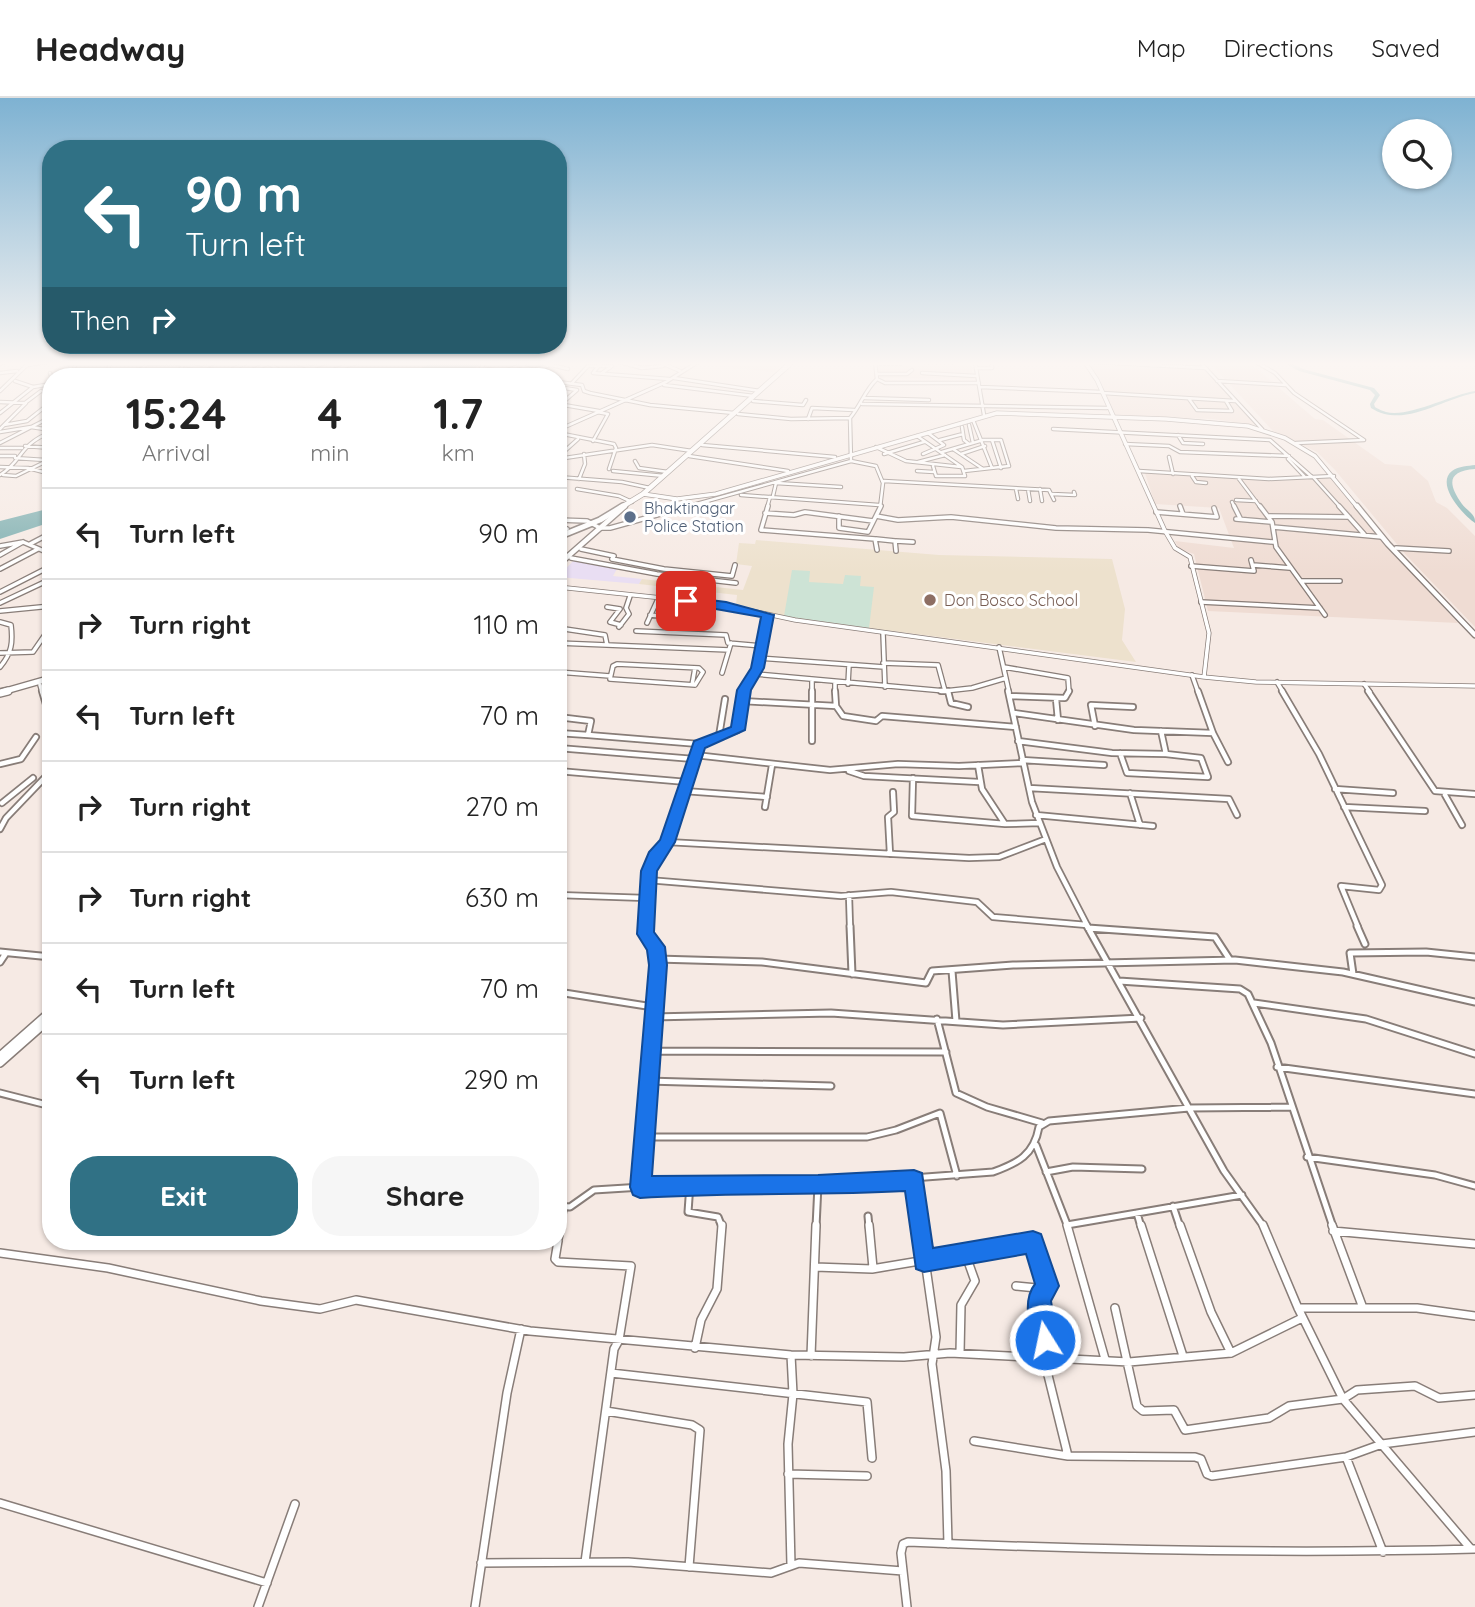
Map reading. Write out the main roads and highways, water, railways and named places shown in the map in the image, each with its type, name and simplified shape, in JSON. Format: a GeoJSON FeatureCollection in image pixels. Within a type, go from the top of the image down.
{"type":"FeatureCollection","features":[{"type":"Feature","properties":{"kind":"highway"},"geometry":{"type":"LineString","coordinates":[[657,481],[665,479],[715,432]]}},
{"type":"Feature","properties":{"kind":"highway"},"geometry":{"type":"LineString","coordinates":[[567,529],[589,522],[646,491],[716,432]]}},
{"type":"Feature","properties":{"kind":"highway"},"geometry":{"type":"LineString","coordinates":[[567,529],[625,506],[630,500]]}},
{"type":"Feature","properties":{"kind":"highway"},"geometry":{"type":"LineString","coordinates":[[0,694],[42,682]]}},
{"type":"Feature","properties":{"kind":"highway"},"geometry":{"type":"LineString","coordinates":[[0,694],[42,684]]}},
{"type":"Feature","properties":{"kind":"main road"},"geometry":{"type":"LineString","coordinates":[[646,491],[677,499],[701,496],[927,432]]}},
{"type":"Feature","properties":{"kind":"main road"},"geometry":{"type":"LineString","coordinates":[[646,491],[672,496],[698,495],[930,432]]}},
{"type":"Feature","properties":{"kind":"main road"},"geometry":{"type":"LineString","coordinates":[[1271,432],[1298,443],[1334,471],[1396,548],[1475,633]]}},
{"type":"Feature","properties":{"kind":"main road"},"geometry":{"type":"LineString","coordinates":[[1272,432],[1298,443],[1315,456],[1382,537],[1475,633]]}},
{"type":"Feature","properties":{"kind":"main road"},"geometry":{"type":"LineString","coordinates":[[567,561],[625,506]]}},
{"type":"Feature","properties":{"kind":"main road"},"geometry":{"type":"LineString","coordinates":[[567,559],[603,528]]}},
{"type":"Feature","properties":{"kind":"main road"},"geometry":{"type":"LineString","coordinates":[[0,1056],[42,1019]]}},
{"type":"Feature","properties":{"kind":"main road"},"geometry":{"type":"LineString","coordinates":[[0,1063],[42,1026]]}},
{"type":"Feature","properties":{"kind":"water"},"geometry":{"type":"Polygon","coordinates":[[[42,510],[42,525],[0,539],[0,521],[42,510]]]}},
{"type":"Feature","properties":{"kind":"waterway"},"geometry":{"type":"LineString","coordinates":[[1475,467],[1461,468],[1452,473],[1449,479],[1454,496],[1475,521]]}},
{"type":"Feature","properties":{"kind":"place","name":"Bhaktinagar Police Station"},"geometry":{"type":"Point","coordinates":[630,517]}},
{"type":"Feature","properties":{"kind":"place","name":"Don Bosco School"},"geometry":{"type":"Point","coordinates":[930,600]}}]}
